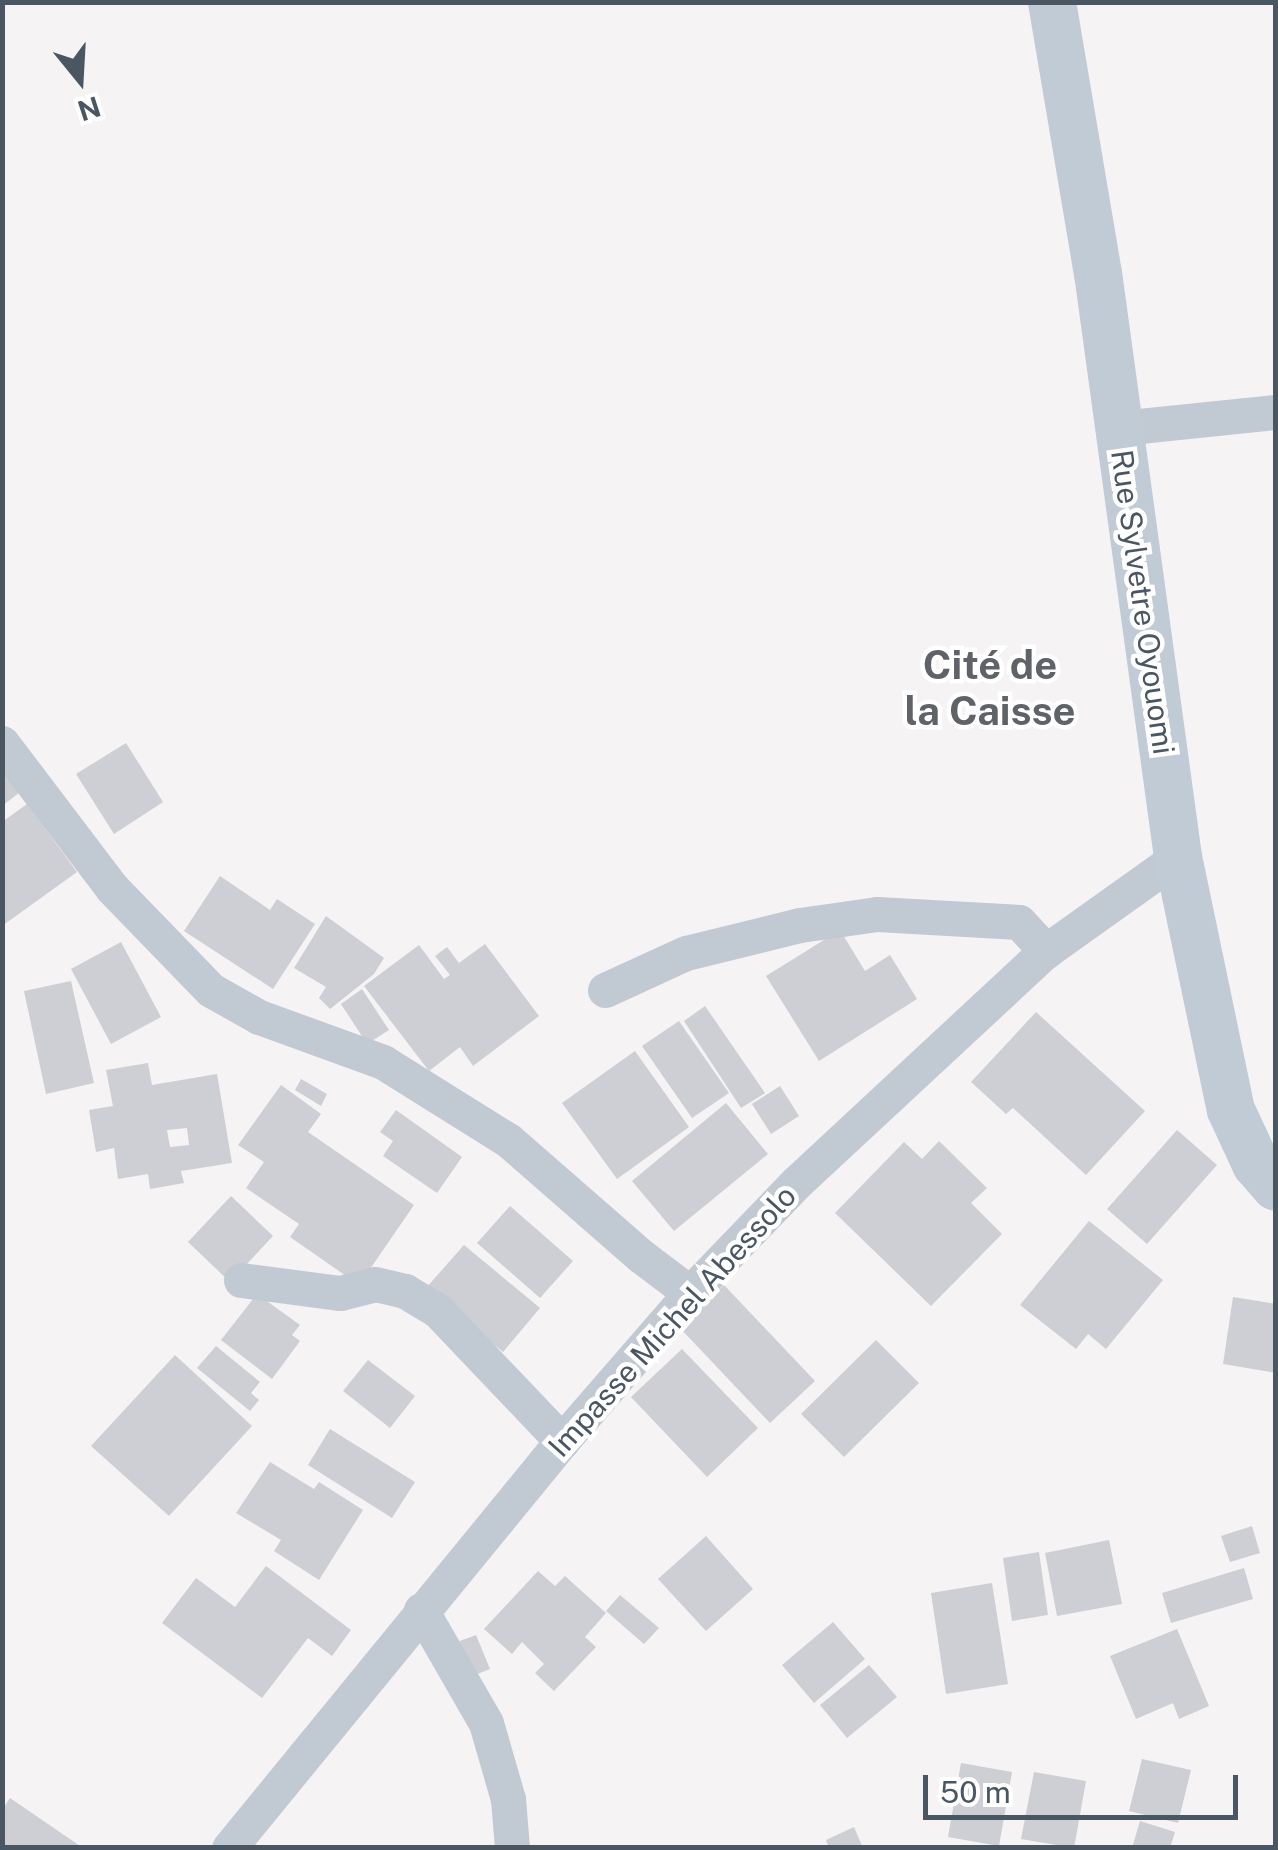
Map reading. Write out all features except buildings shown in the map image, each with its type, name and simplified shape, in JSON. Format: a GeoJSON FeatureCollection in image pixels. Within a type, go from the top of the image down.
{"type":"FeatureCollection","features":[{"type":"Feature","properties":{"kind":"street","name":"Rue Sylvetre Oyouomi"},"geometry":{"type":"LineString","coordinates":[[1052,2],[1078,144],[1120,428],[1178,857],[1231,1110],[1256,1164],[1276,1187]]}},
{"type":"Feature","properties":{"kind":"street"},"geometry":{"type":"LineString","coordinates":[[1120,428],[1276,412]]}},
{"type":"Feature","properties":{"kind":"street"},"geometry":{"type":"LineString","coordinates":[[2,742],[112,888],[211,990],[259,1017],[382,1062],[508,1140],[641,1256],[690,1293]]}},
{"type":"Feature","properties":{"kind":"street","name":"Impasse Michel Abessolo"},"geometry":{"type":"LineString","coordinates":[[228,1848],[421,1610],[690,1293],[797,1182],[1046,951],[1178,857]]}},
{"type":"Feature","properties":{"kind":"street"},"geometry":{"type":"LineString","coordinates":[[605,990],[686,953],[800,924],[877,914],[1019,922],[1046,951]]}},
{"type":"Feature","properties":{"kind":"street"},"geometry":{"type":"LineString","coordinates":[[241,1280],[340,1293],[375,1284],[404,1291],[438,1312],[562,1441]]}},
{"type":"Feature","properties":{"kind":"street"},"geometry":{"type":"LineString","coordinates":[[421,1610],[486,1722],[508,1799],[512,1848]]}},
{"type":"Feature","properties":{"kind":"district","name":"Cité de la Caisse"},"geometry":{"type":"Point","coordinates":[990,688]}}]}
